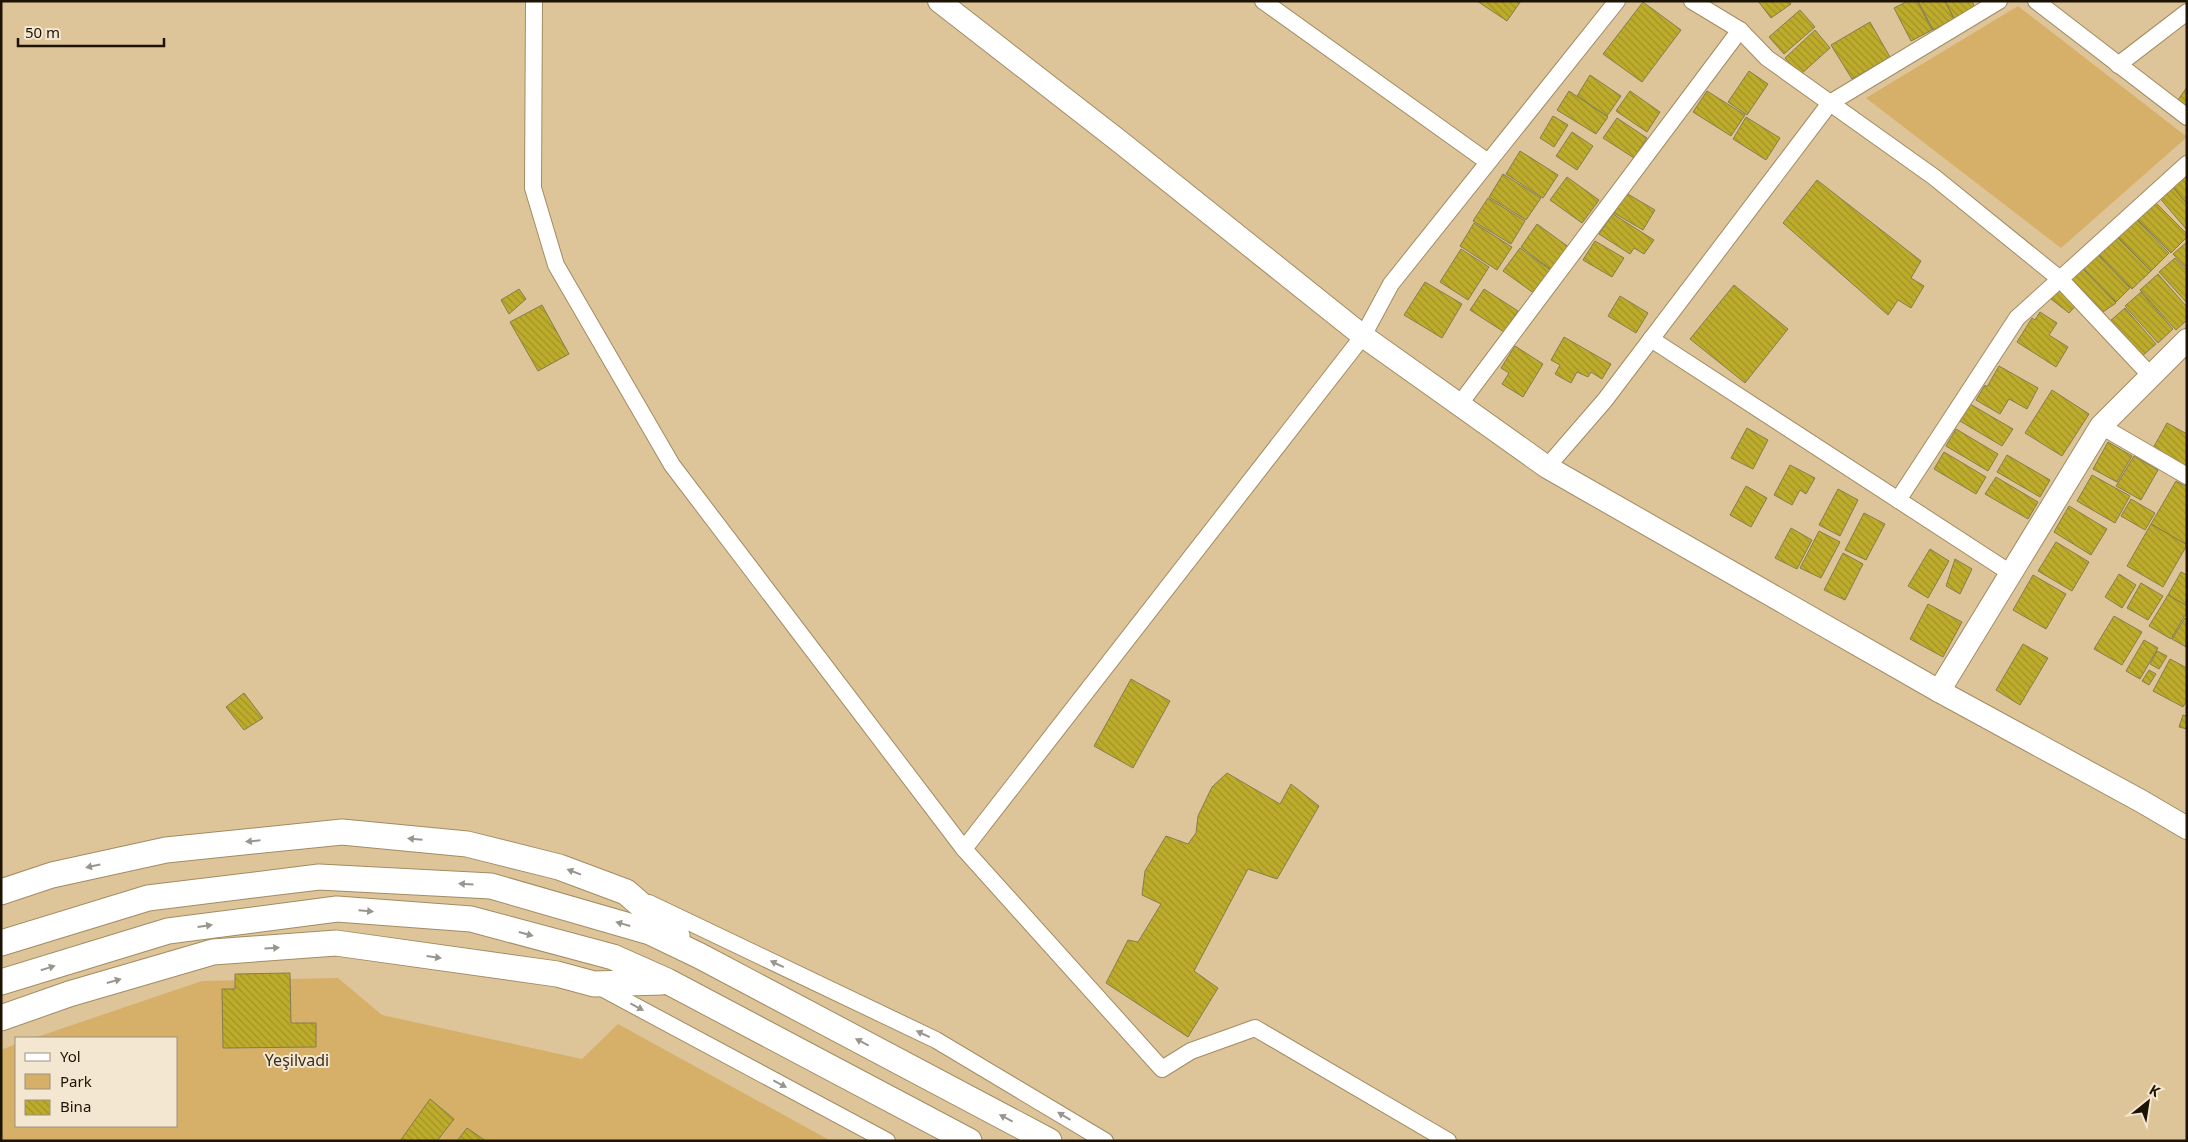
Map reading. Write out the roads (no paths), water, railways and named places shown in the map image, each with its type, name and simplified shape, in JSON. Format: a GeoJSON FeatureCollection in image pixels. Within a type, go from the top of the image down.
{"type":"FeatureCollection","features":[{"type":"Feature","properties":{"kind":"main road"},"geometry":{"type":"LineString","coordinates":[[1,892],[52,875],[166,850],[342,832],[467,844],[558,867],[626,892],[700,956]]}},
{"type":"Feature","properties":{"kind":"main road"},"geometry":{"type":"LineString","coordinates":[[1,943],[148,898],[320,877],[491,886],[650,932],[700,956],[1049,1141]]}},
{"type":"Feature","properties":{"kind":"main road"},"geometry":{"type":"LineString","coordinates":[[1,982],[168,931],[337,909],[471,920],[613,956],[667,981],[969,1141]]}},
{"type":"Feature","properties":{"kind":"main road"},"geometry":{"type":"LineString","coordinates":[[1,1018],[69,994],[213,952],[336,943],[557,974],[594,984],[667,981]]}},
{"type":"Feature","properties":{"kind":"street"},"geometry":{"type":"LineString","coordinates":[[534,1],[533,188],[556,265],[672,464],[964,849],[1162,1069],[1191,1051],[1255,1028],[1448,1141]]}},
{"type":"Feature","properties":{"kind":"street"},"geometry":{"type":"LineString","coordinates":[[939,1],[1119,141],[1363,336],[1547,467],[1939,691],[2187,828]]}},
{"type":"Feature","properties":{"kind":"street"},"geometry":{"type":"LineString","coordinates":[[1263,1],[1488,162]]}},
{"type":"Feature","properties":{"kind":"street"},"geometry":{"type":"LineString","coordinates":[[964,849],[1363,336],[1391,284],[1617,1]]}},
{"type":"Feature","properties":{"kind":"street"},"geometry":{"type":"LineString","coordinates":[[1692,1],[1740,30],[1767,58],[1934,177],[2060,279],[2151,376]]}},
{"type":"Feature","properties":{"kind":"street"},"geometry":{"type":"LineString","coordinates":[[1547,467],[1606,400],[1830,103],[1999,1]]}},
{"type":"Feature","properties":{"kind":"street"},"geometry":{"type":"LineString","coordinates":[[2036,1],[2187,117]]}},
{"type":"Feature","properties":{"kind":"street"},"geometry":{"type":"LineString","coordinates":[[2118,64],[2187,12]]}},
{"type":"Feature","properties":{"kind":"street"},"geometry":{"type":"LineString","coordinates":[[1460,405],[1740,30]]}},
{"type":"Feature","properties":{"kind":"street"},"geometry":{"type":"LineString","coordinates":[[1898,500],[2017,318],[2187,164]]}},
{"type":"Feature","properties":{"kind":"street"},"geometry":{"type":"LineString","coordinates":[[1651,339],[2012,574]]}},
{"type":"Feature","properties":{"kind":"street"},"geometry":{"type":"LineString","coordinates":[[1939,691],[2101,426],[2151,376],[2183,350]]}},
{"type":"Feature","properties":{"kind":"street"},"geometry":{"type":"LineString","coordinates":[[2101,426],[2187,476]]}},
{"type":"Feature","properties":{"kind":"street"},"geometry":{"type":"LineString","coordinates":[[626,892],[936,1040],[1106,1141]]}},
{"type":"Feature","properties":{"kind":"street"},"geometry":{"type":"LineString","coordinates":[[594,984],[887,1141]]}},
{"type":"Feature","properties":{"kind":"park label","name":"Yeşilvadi"},"geometry":{"type":"Point","coordinates":[297,1060]}}]}
